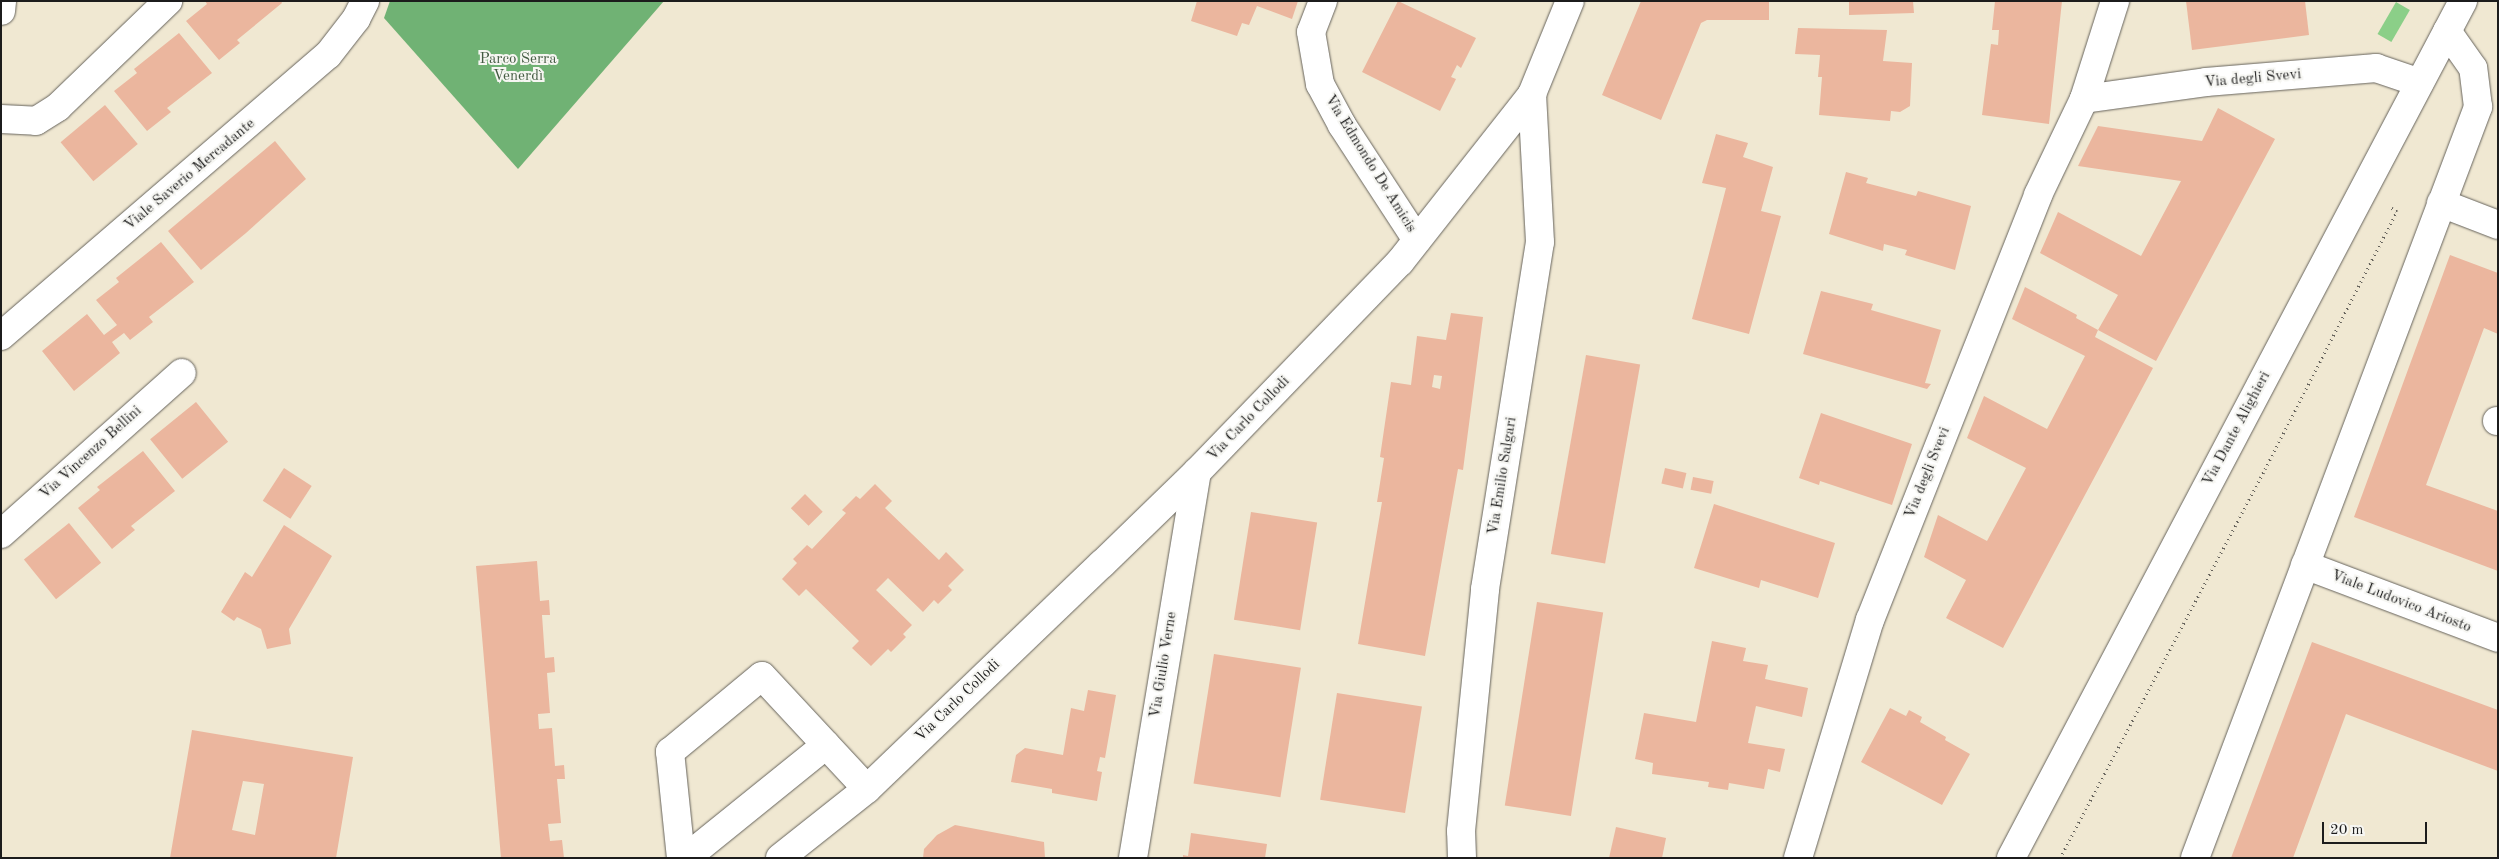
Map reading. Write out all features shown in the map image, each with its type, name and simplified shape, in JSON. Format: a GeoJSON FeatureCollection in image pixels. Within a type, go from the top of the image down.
{"type":"FeatureCollection","features":[{"type":"Feature","properties":{"kind":"street"},"geometry":{"type":"LineString","coordinates":[[1,11],[2,1]]}},
{"type":"Feature","properties":{"kind":"street"},"geometry":{"type":"LineString","coordinates":[[1,119],[36,121],[58,108],[168,1]]}},
{"type":"Feature","properties":{"kind":"street","name":"Viale Saverio Mercadante"},"geometry":{"type":"LineString","coordinates":[[1,336],[328,55],[356,19],[365,1]]}},
{"type":"Feature","properties":{"kind":"street","name":"Via Edmondo De Amicis"},"geometry":{"type":"LineString","coordinates":[[1323,1],[1311,32],[1320,84],[1342,125],[1417,240]]}},
{"type":"Feature","properties":{"kind":"street","name":"Via Carlo Collodi"},"geometry":{"type":"LineString","coordinates":[[780,858],[867,789],[1197,472],[1400,262],[1532,94],[1570,1]]}},
{"type":"Feature","properties":{"kind":"street","name":"Via degli Svevi"},"geometry":{"type":"LineString","coordinates":[[1798,858],[1870,620],[2038,195],[2084,99],[2115,1]]}},
{"type":"Feature","properties":{"kind":"street","name":"Via Dante Alighieri"},"geometry":{"type":"LineString","coordinates":[[2011,858],[2463,1]]}},
{"type":"Feature","properties":{"kind":"street"},"geometry":{"type":"LineString","coordinates":[[2195,858],[2478,106],[2473,68],[2447,31]]}},
{"type":"Feature","properties":{"kind":"street","name":"Via degli Svevi"},"geometry":{"type":"LineString","coordinates":[[2084,99],[2206,82],[2376,68],[2420,83]]}},
{"type":"Feature","properties":{"kind":"street","name":"Via Emilio Salgari"},"geometry":{"type":"LineString","coordinates":[[1462,858],[1461,831],[1485,590],[1540,242],[1532,94]]}},
{"type":"Feature","properties":{"kind":"street"},"geometry":{"type":"LineString","coordinates":[[2441,203],[2498,225]]}},
{"type":"Feature","properties":{"kind":"street","name":"Via Vincenzo Bellini"},"geometry":{"type":"LineString","coordinates":[[1,534],[182,373]]}},
{"type":"Feature","properties":{"kind":"street","name":"Via Giulio Verne"},"geometry":{"type":"LineString","coordinates":[[1133,858],[1197,472]]}},
{"type":"Feature","properties":{"kind":"street","name":"Viale Ludovico Ariosto"},"geometry":{"type":"LineString","coordinates":[[2305,565],[2498,638]]}},
{"type":"Feature","properties":{"kind":"street"},"geometry":{"type":"LineString","coordinates":[[681,858],[670,752],[762,676],[867,789]]}},
{"type":"Feature","properties":{"kind":"street"},"geometry":{"type":"LineString","coordinates":[[686,858],[826,746]]}},
{"type":"Feature","properties":{"kind":"street","name":"Via Carlo Collodi"},"geometry":{"type":"LineString","coordinates":[[809,858],[843,831],[867,789]]}},
{"type":"Feature","properties":{"kind":"path"},"geometry":{"type":"LineString","coordinates":[[2060,858],[2266,469],[2397,211],[2361,193]]}},
{"type":"Feature","properties":{"kind":"green space","name":"Parco Serra Venerdì"},"geometry":{"type":"Polygon","coordinates":[[[390,1],[664,1],[518,169],[384,18],[390,1]]]}},
{"type":"Feature","properties":{"kind":"green space"},"geometry":{"type":"Polygon","coordinates":[[[2396,2],[2410,10],[2391,42],[2378,34],[2396,2]]]}},
{"type":"Feature","properties":{"kind":"building"},"geometry":{"type":"Polygon","coordinates":[[[205,1],[281,1],[282,3],[237,40],[240,43],[219,60],[186,21],[207,4],[205,1]]]}},
{"type":"Feature","properties":{"kind":"building"},"geometry":{"type":"Polygon","coordinates":[[[1197,1],[1298,1],[1292,19],[1257,6],[1249,25],[1242,23],[1237,36],[1191,21],[1197,1]]]}},
{"type":"Feature","properties":{"kind":"building"},"geometry":{"type":"Polygon","coordinates":[[[1398,1],[1476,38],[1461,68],[1457,65],[1451,77],[1456,79],[1440,111],[1362,72],[1398,1]]]}},
{"type":"Feature","properties":{"kind":"building"},"geometry":{"type":"Polygon","coordinates":[[[1641,1],[1769,1],[1769,20],[1707,20],[1701,23],[1661,120],[1602,95],[1641,1]]]}},
{"type":"Feature","properties":{"kind":"building"},"geometry":{"type":"Polygon","coordinates":[[[1849,1],[1913,1],[1914,13],[1849,15],[1849,1]]]}},
{"type":"Feature","properties":{"kind":"building"},"geometry":{"type":"Polygon","coordinates":[[[1995,1],[2062,1],[2049,124],[1982,115],[1991,44],[1998,45],[1999,30],[1992,30],[1995,1]]]}},
{"type":"Feature","properties":{"kind":"building"},"geometry":{"type":"Polygon","coordinates":[[[2186,1],[2305,1],[2309,35],[2192,50],[2186,1]]]}},
{"type":"Feature","properties":{"kind":"building"},"geometry":{"type":"Polygon","coordinates":[[[1798,28],[1887,30],[1883,61],[1912,63],[1910,106],[1900,112],[1891,111],[1890,121],[1819,115],[1822,77],[1818,77],[1820,55],[1795,54],[1798,28]]]}},
{"type":"Feature","properties":{"kind":"building"},"geometry":{"type":"Polygon","coordinates":[[[179,33],[212,73],[167,108],[171,112],[147,131],[114,91],[137,73],[134,69],[179,33]]]}},
{"type":"Feature","properties":{"kind":"building"},"geometry":{"type":"Polygon","coordinates":[[[105,105],[138,144],[93,181],[61,142],[105,105]]]}},
{"type":"Feature","properties":{"kind":"building"},"geometry":{"type":"Polygon","coordinates":[[[2218,108],[2275,139],[2156,361],[2098,330],[2118,295],[2040,253],[2058,212],[2141,256],[2181,181],[2078,166],[2098,126],[2202,141],[2218,108]]]}},
{"type":"Feature","properties":{"kind":"building"},"geometry":{"type":"Polygon","coordinates":[[[1716,134],[1748,143],[1743,157],[1773,167],[1761,211],[1781,216],[1749,334],[1692,319],[1726,188],[1702,183],[1716,134]]]}},
{"type":"Feature","properties":{"kind":"building"},"geometry":{"type":"Polygon","coordinates":[[[275,141],[306,179],[246,233],[201,270],[168,231],[275,141]]]}},
{"type":"Feature","properties":{"kind":"building"},"geometry":{"type":"Polygon","coordinates":[[[1846,172],[1868,178],[1866,183],[1916,196],[1918,191],[1971,206],[1955,270],[1905,255],[1907,250],[1884,244],[1883,251],[1829,234],[1846,172]]]}},
{"type":"Feature","properties":{"kind":"building"},"geometry":{"type":"Polygon","coordinates":[[[161,242],[194,282],[149,317],[153,322],[130,340],[124,333],[112,342],[120,353],[74,391],[42,351],[87,314],[104,335],[117,325],[96,300],[119,282],[116,278],[161,242]]]}},
{"type":"Feature","properties":{"kind":"building"},"geometry":{"type":"Polygon","coordinates":[[[2450,255],[2498,273],[2498,334],[2484,328],[2426,485],[2498,511],[2498,571],[2354,517],[2450,255]]]}},
{"type":"Feature","properties":{"kind":"building"},"geometry":{"type":"Polygon","coordinates":[[[2025,287],[2077,315],[2076,318],[2098,330],[2095,337],[2153,368],[2003,648],[1946,618],[1966,580],[1924,557],[1938,515],[1987,541],[2026,468],[1967,438],[1984,396],[2047,429],[2085,356],[2012,319],[2025,287]]]}},
{"type":"Feature","properties":{"kind":"building"},"geometry":{"type":"Polygon","coordinates":[[[1821,291],[1873,304],[1871,310],[1941,330],[1925,383],[1931,384],[1927,389],[1803,354],[1821,291]]]}},
{"type":"Feature","properties":{"kind":"building"},"geometry":{"type":"Polygon","coordinates":[[[1451,313],[1483,317],[1463,470],[1458,469],[1425,656],[1358,644],[1382,502],[1377,502],[1384,458],[1380,457],[1391,382],[1411,385],[1417,336],[1446,340],[1451,313]],[[1434,375],[1432,387],[1440,389],[1442,376],[1434,375]]]}},
{"type":"Feature","properties":{"kind":"building"},"geometry":{"type":"Polygon","coordinates":[[[1586,355],[1640,365],[1605,563],[1551,554],[1586,355]]]}},
{"type":"Feature","properties":{"kind":"building"},"geometry":{"type":"Polygon","coordinates":[[[196,402],[228,442],[182,479],[150,439],[196,402]]]}},
{"type":"Feature","properties":{"kind":"building"},"geometry":{"type":"Polygon","coordinates":[[[1821,413],[1912,444],[1892,505],[1820,481],[1819,485],[1799,478],[1821,413]]]}},
{"type":"Feature","properties":{"kind":"building"},"geometry":{"type":"Polygon","coordinates":[[[143,451],[175,491],[131,526],[135,530],[112,549],[78,508],[100,490],[97,487],[143,451]]]}},
{"type":"Feature","properties":{"kind":"building"},"geometry":{"type":"Polygon","coordinates":[[[284,468],[312,486],[290,519],[263,501],[284,468]]]}},
{"type":"Feature","properties":{"kind":"building"},"geometry":{"type":"Polygon","coordinates":[[[1665,468],[1686,473],[1683,489],[1661,484],[1665,468]]]}},
{"type":"Feature","properties":{"kind":"building"},"geometry":{"type":"Polygon","coordinates":[[[1693,477],[1714,481],[1711,494],[1691,490],[1693,477]]]}},
{"type":"Feature","properties":{"kind":"building"},"geometry":{"type":"Polygon","coordinates":[[[875,484],[892,501],[885,508],[939,560],[946,552],[964,570],[948,586],[952,590],[938,604],[934,600],[923,612],[888,578],[876,590],[912,625],[903,634],[906,637],[891,652],[888,649],[871,666],[852,648],[859,641],[806,589],[799,596],[782,579],[797,563],[793,559],[807,545],[812,549],[846,513],[842,510],[856,496],[860,499],[875,484]]]}},
{"type":"Feature","properties":{"kind":"building"},"geometry":{"type":"Polygon","coordinates":[[[805,494],[823,512],[809,526],[791,508],[805,494]]]}},
{"type":"Feature","properties":{"kind":"building"},"geometry":{"type":"Polygon","coordinates":[[[1714,504],[1835,543],[1818,598],[1761,580],[1759,588],[1694,568],[1714,504]]]}},
{"type":"Feature","properties":{"kind":"building"},"geometry":{"type":"Polygon","coordinates":[[[1251,512],[1317,522],[1300,630],[1234,620],[1251,512]]]}},
{"type":"Feature","properties":{"kind":"building"},"geometry":{"type":"Polygon","coordinates":[[[69,523],[101,563],[56,599],[24,560],[69,523]]]}},
{"type":"Feature","properties":{"kind":"building"},"geometry":{"type":"Polygon","coordinates":[[[284,525],[332,556],[289,629],[291,644],[267,649],[261,629],[237,617],[234,621],[221,612],[245,572],[252,577],[284,525]]]}},
{"type":"Feature","properties":{"kind":"building"},"geometry":{"type":"Polygon","coordinates":[[[537,561],[540,601],[549,600],[550,615],[542,615],[545,658],[554,657],[555,672],[547,673],[550,713],[538,714],[539,729],[552,728],[555,766],[564,765],[565,779],[557,779],[561,823],[548,824],[550,841],[562,840],[564,858],[501,858],[476,566],[537,561]]]}},
{"type":"Feature","properties":{"kind":"building"},"geometry":{"type":"Polygon","coordinates":[[[1537,602],[1603,612],[1571,816],[1505,805],[1537,602]]]}},
{"type":"Feature","properties":{"kind":"building"},"geometry":{"type":"Polygon","coordinates":[[[1712,641],[1746,648],[1743,661],[1768,665],[1765,679],[1808,688],[1802,717],[1756,706],[1748,743],[1785,749],[1780,772],[1768,769],[1764,789],[1729,783],[1728,790],[1708,787],[1709,782],[1652,774],[1653,763],[1635,759],[1644,713],[1696,722],[1712,641]]]}},
{"type":"Feature","properties":{"kind":"building"},"geometry":{"type":"Polygon","coordinates":[[[2312,642],[2498,710],[2498,771],[2346,714],[2293,858],[2231,858],[2312,642]]]}},
{"type":"Feature","properties":{"kind":"building"},"geometry":{"type":"Polygon","coordinates":[[[1214,654],[1301,668],[1280,797],[1194,783],[1214,654]]]}},
{"type":"Feature","properties":{"kind":"building"},"geometry":{"type":"Polygon","coordinates":[[[1088,690],[1116,695],[1105,758],[1100,757],[1097,771],[1102,772],[1097,801],[1052,793],[1052,789],[1011,782],[1016,755],[1025,748],[1063,755],[1071,708],[1084,711],[1088,690]]]}},
{"type":"Feature","properties":{"kind":"building"},"geometry":{"type":"Polygon","coordinates":[[[1337,693],[1422,706],[1405,813],[1320,800],[1337,693]]]}},
{"type":"Feature","properties":{"kind":"building"},"geometry":{"type":"Polygon","coordinates":[[[1890,708],[1906,716],[1909,710],[1922,717],[1920,722],[1946,737],[1945,740],[1970,754],[1942,805],[1861,762],[1890,708]]]}},
{"type":"Feature","properties":{"kind":"building"},"geometry":{"type":"Polygon","coordinates":[[[192,730],[353,757],[336,858],[170,858],[192,730]],[[243,781],[232,830],[255,835],[264,784],[243,781]]]}},
{"type":"Feature","properties":{"kind":"building"},"geometry":{"type":"Polygon","coordinates":[[[955,825],[1044,842],[1045,858],[923,858],[924,849],[937,835],[955,825]]]}},
{"type":"Feature","properties":{"kind":"building"},"geometry":{"type":"Polygon","coordinates":[[[1616,827],[1666,838],[1662,858],[1609,858],[1616,827]]]}},
{"type":"Feature","properties":{"kind":"building"},"geometry":{"type":"Polygon","coordinates":[[[1191,833],[1267,844],[1265,858],[1183,858],[1183,855],[1188,856],[1191,833]]]}}]}
